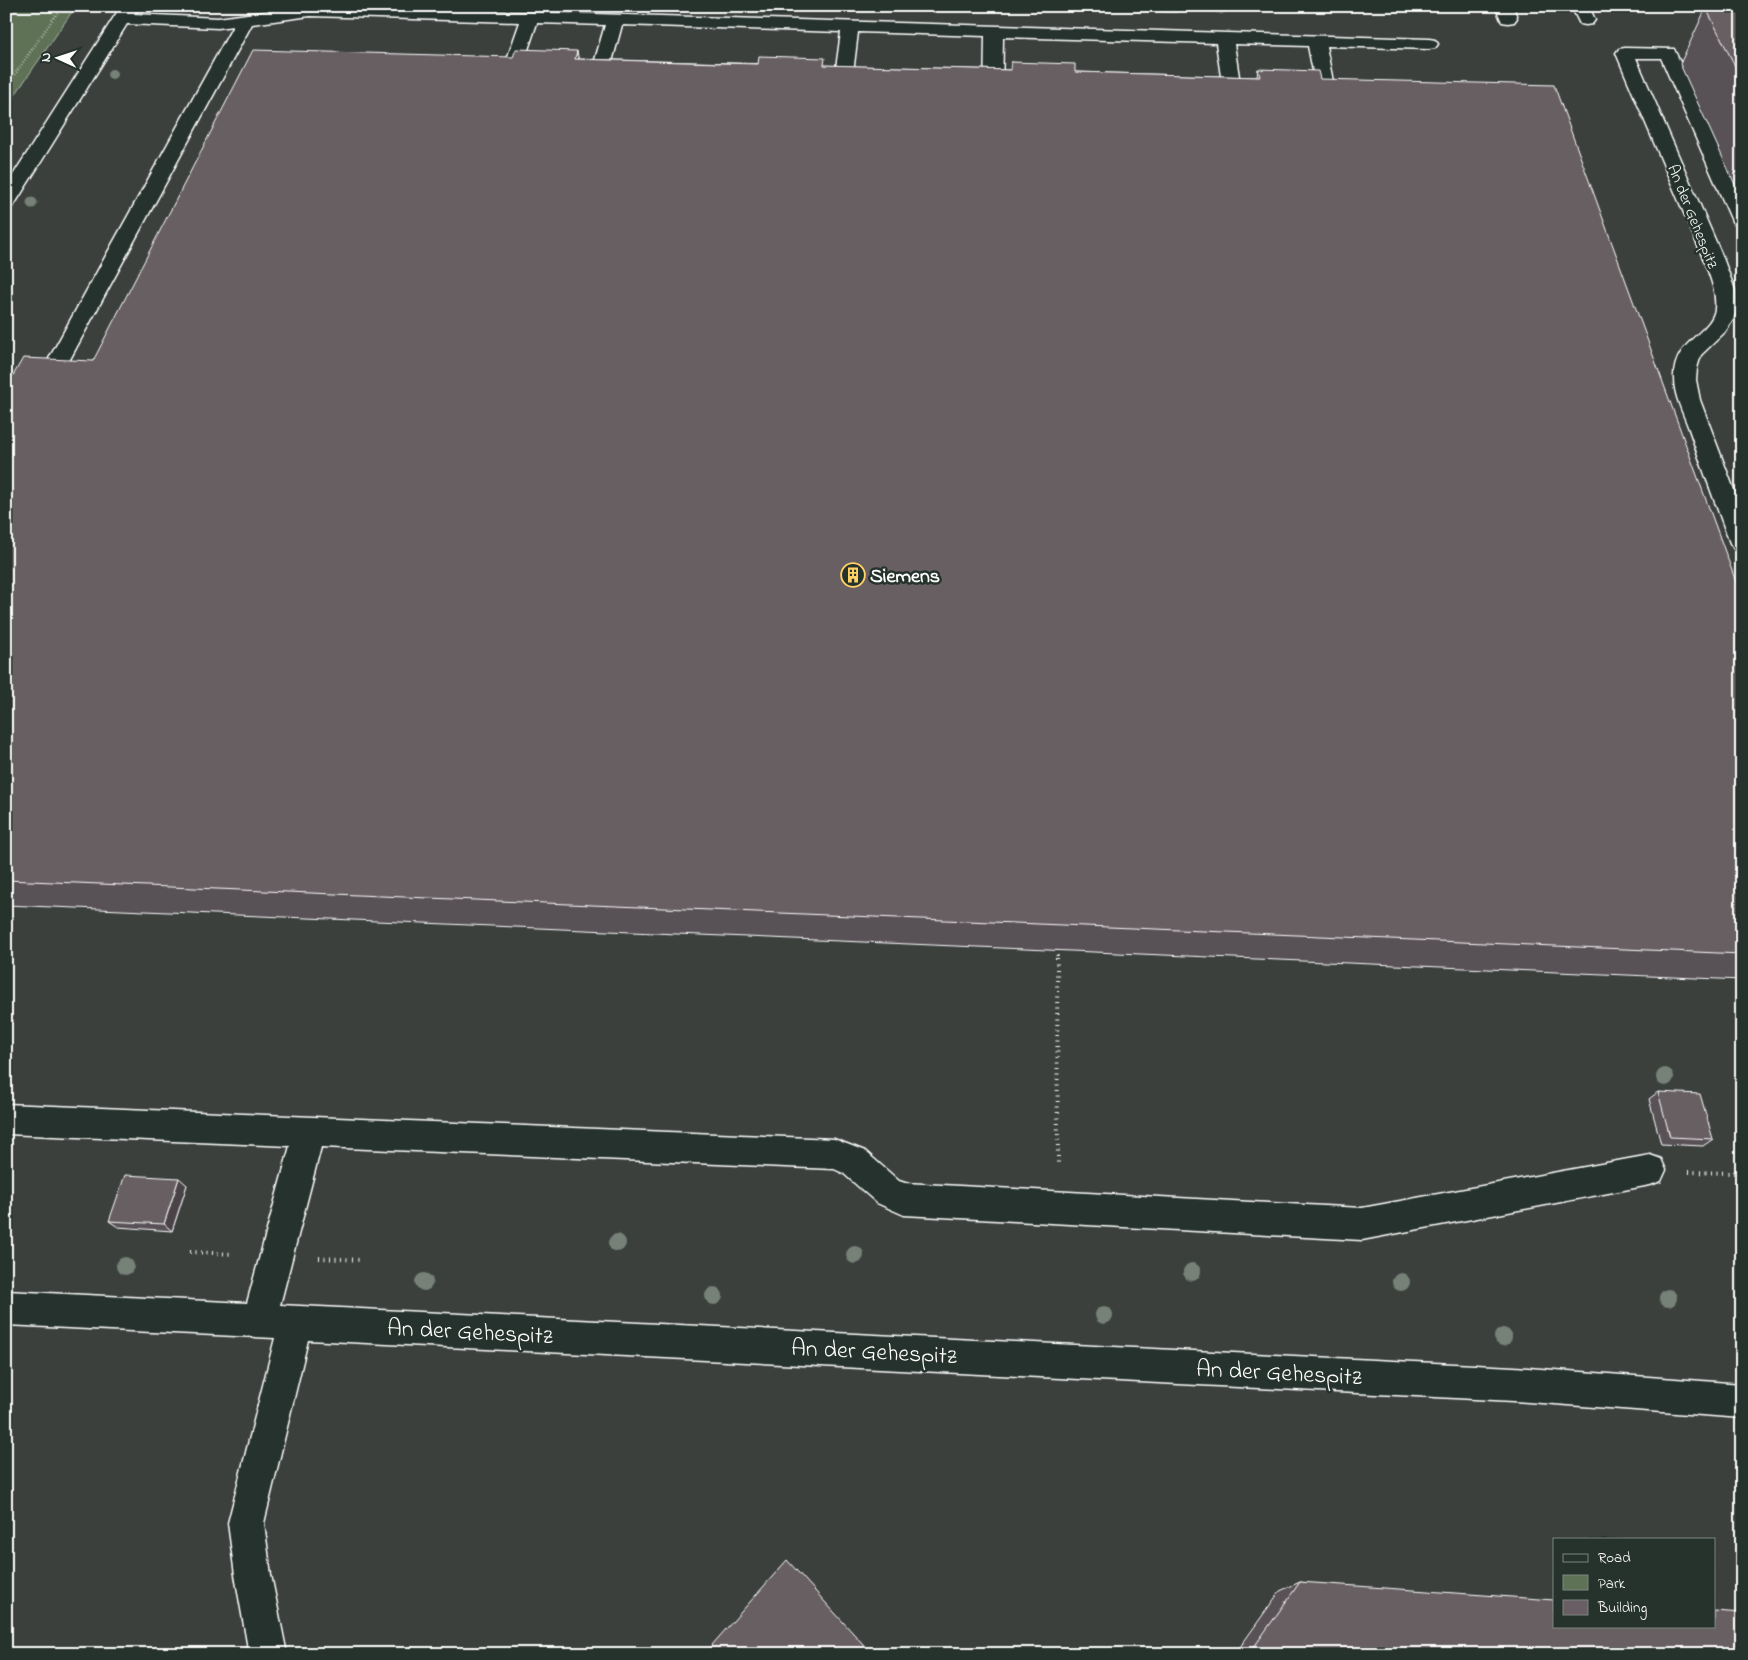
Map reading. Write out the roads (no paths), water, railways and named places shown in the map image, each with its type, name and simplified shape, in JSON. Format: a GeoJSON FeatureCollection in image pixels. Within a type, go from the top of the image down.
{"type":"FeatureCollection","features":[{"type":"Feature","properties":{"kind":"street"},"geometry":{"type":"LineString","coordinates":[[6,202],[126,13],[218,23],[310,12],[1429,44]]}},
{"type":"Feature","properties":{"kind":"street"},"geometry":{"type":"LineString","coordinates":[[506,89],[530,18]]}},
{"type":"Feature","properties":{"kind":"street"},"geometry":{"type":"LineString","coordinates":[[595,91],[615,20]]}},
{"type":"Feature","properties":{"kind":"street"},"geometry":{"type":"LineString","coordinates":[[6,407],[54,369],[245,21]]}},
{"type":"Feature","properties":{"kind":"street"},"geometry":{"type":"LineString","coordinates":[[841,98],[850,27]]}},
{"type":"Feature","properties":{"kind":"street"},"geometry":{"type":"LineString","coordinates":[[993,102],[994,32]]}},
{"type":"Feature","properties":{"kind":"street"},"geometry":{"type":"LineString","coordinates":[[1224,38],[1234,109]]}},
{"type":"Feature","properties":{"kind":"street"},"geometry":{"type":"LineString","coordinates":[[1316,41],[1330,112]]}},
{"type":"Feature","properties":{"kind":"street","name":"An der Gehespitz"},"geometry":{"type":"LineString","coordinates":[[1728,234],[1625,53],[1677,53],[1728,234],[1725,294],[1726,312],[1731,326],[1706,336],[1690,356],[1684,376],[1704,443],[1742,543]]}},
{"type":"Feature","properties":{"kind":"street"},"geometry":{"type":"LineString","coordinates":[[6,1119],[834,1154],[854,1162],[888,1192],[904,1199],[1362,1224],[1650,1170]]}},
{"type":"Feature","properties":{"kind":"street"},"geometry":{"type":"LineString","coordinates":[[258,1321],[309,1132]]}},
{"type":"Feature","properties":{"kind":"street","name":"An der Gehespitz"},"geometry":{"type":"LineString","coordinates":[[6,1308],[1484,1382],[1742,1401]]}},
{"type":"Feature","properties":{"kind":"street"},"geometry":{"type":"LineString","coordinates":[[268,1654],[253,1575],[246,1523],[296,1322]]}},
{"type":"Feature","properties":{"kind":"place","name":"Siemens"},"geometry":{"type":"Point","coordinates":[853,575]}}]}
